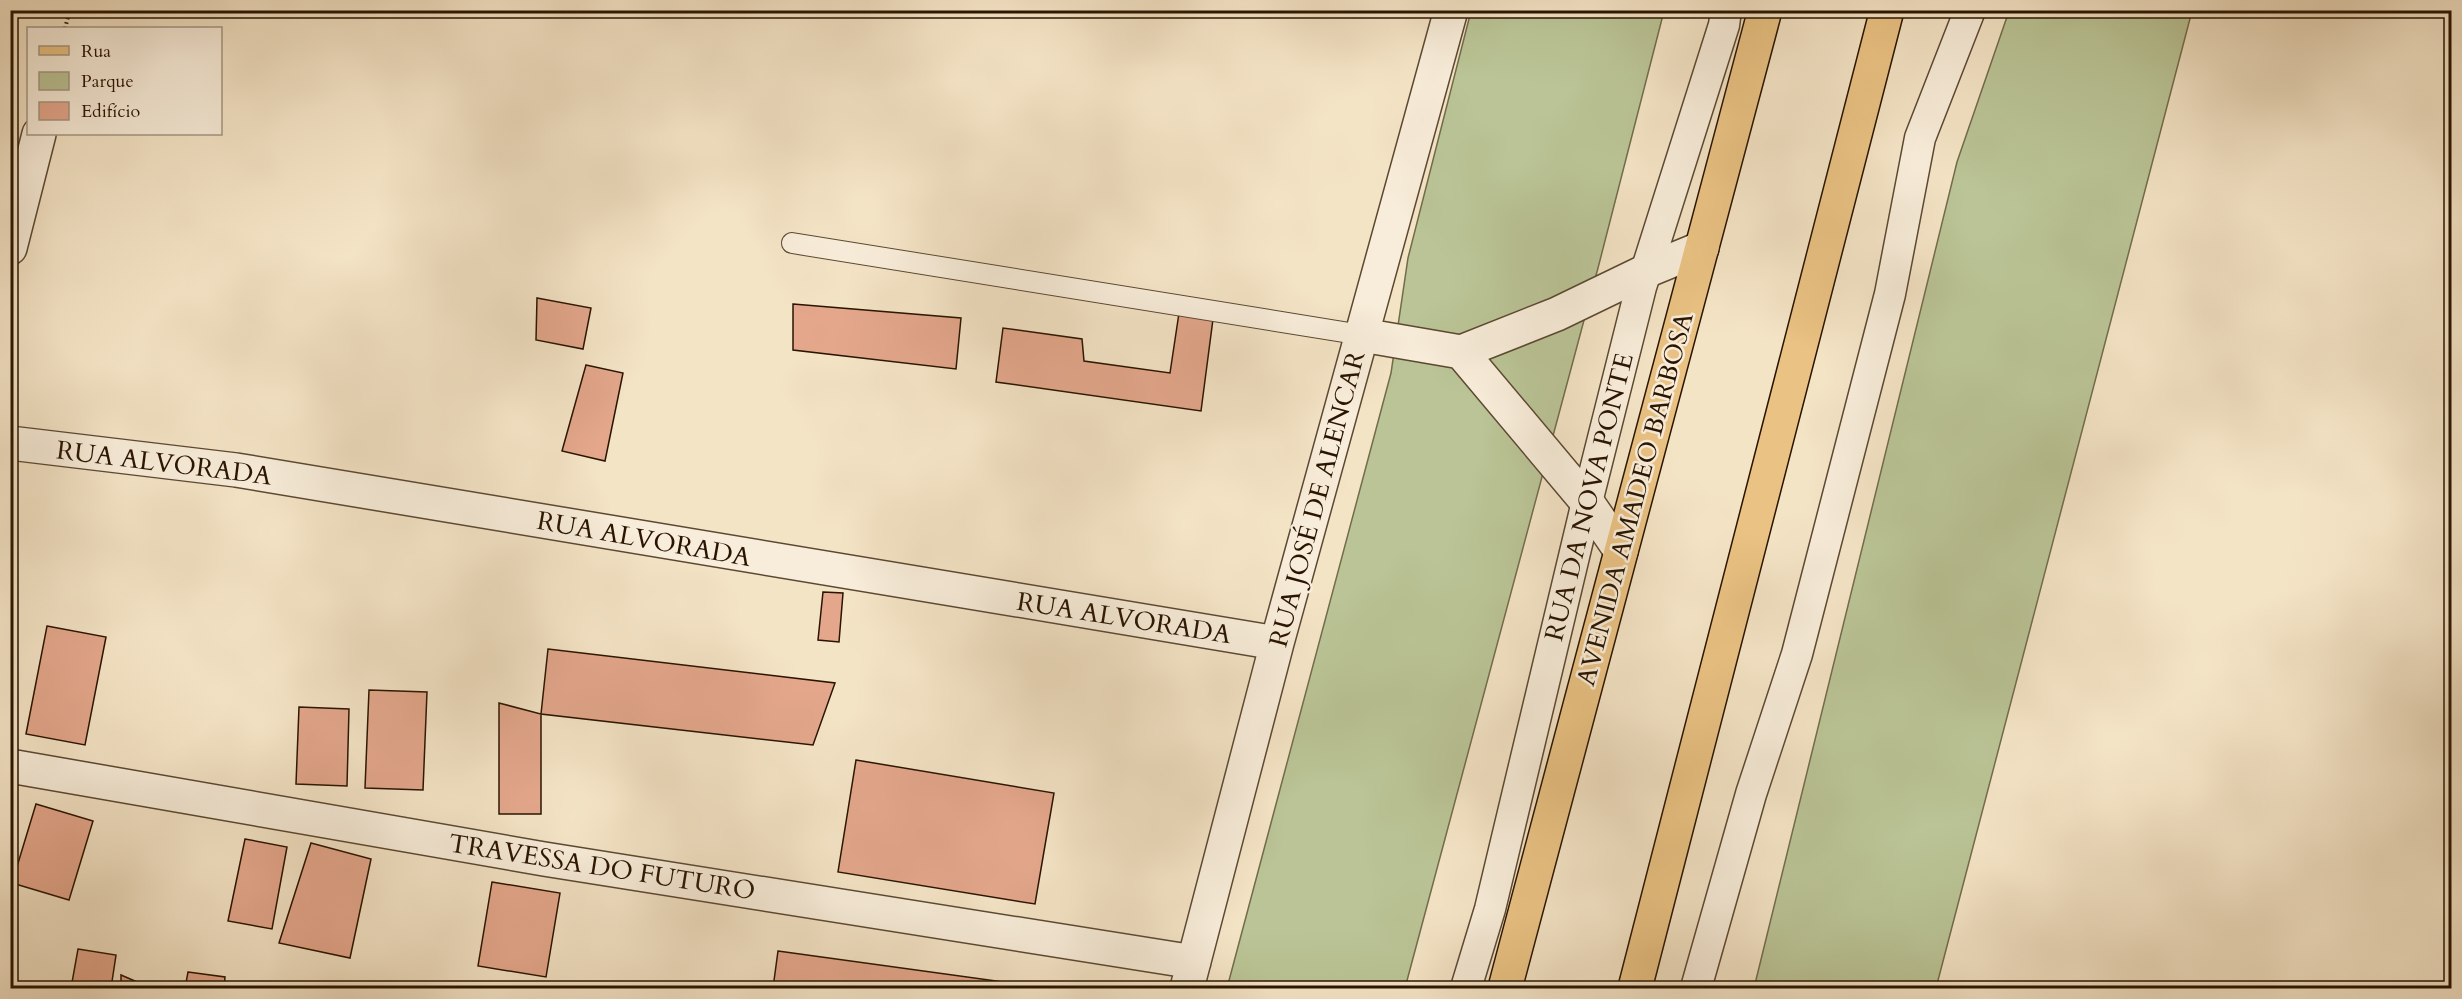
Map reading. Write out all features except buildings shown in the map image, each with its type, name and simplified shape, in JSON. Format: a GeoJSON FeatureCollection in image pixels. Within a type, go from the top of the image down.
{"type":"FeatureCollection","features":[{"type":"Feature","properties":{"kind":"main road","name":"AVENIDA AMADEO BARBOSA"},"geometry":{"type":"LineString","coordinates":[[1504,988],[1765,10]]}},
{"type":"Feature","properties":{"kind":"main road"},"geometry":{"type":"LineString","coordinates":[[1635,988],[1887,10]]}},
{"type":"Feature","properties":{"kind":"street","name":"RUA JOSÉ DE ALENCAR"},"geometry":{"type":"LineString","coordinates":[[1191,975],[1277,642],[1451,10]]}},
{"type":"Feature","properties":{"kind":"street","name":"RUA DA NOVA PONTE"},"geometry":{"type":"LineString","coordinates":[[1466,988],[1490,909],[1587,502],[1646,271],[1688,143],[1724,25],[1726,10]]}},
{"type":"Feature","properties":{"kind":"street"},"geometry":{"type":"LineString","coordinates":[[1696,988],[1751,794],[1797,654],[1890,294],[1920,138],[1970,10]]}},
{"type":"Feature","properties":{"kind":"street"},"geometry":{"type":"LineString","coordinates":[[10,248],[39,135]]}},
{"type":"Feature","properties":{"kind":"street"},"geometry":{"type":"LineString","coordinates":[[1362,335],[1461,352],[1557,314],[1646,271],[1702,248]]}},
{"type":"Feature","properties":{"kind":"street"},"geometry":{"type":"LineString","coordinates":[[1461,352],[1587,502],[1621,551]]}},
{"type":"Feature","properties":{"kind":"street","name":"RUA ALVORADA"},"geometry":{"type":"LineString","coordinates":[[10,443],[236,470],[1277,642]]}},
{"type":"Feature","properties":{"kind":"street","name":"TRAVESSA DO FUTURO"},"geometry":{"type":"LineString","coordinates":[[10,766],[1191,975]]}},
{"type":"Feature","properties":{"kind":"lane"},"geometry":{"type":"LineString","coordinates":[[792,243],[1362,335]]}},
{"type":"Feature","properties":{"kind":"path"},"geometry":{"type":"LineString","coordinates":[[65,27],[70,10]]}},
{"type":"Feature","properties":{"kind":"green space"},"geometry":{"type":"Polygon","coordinates":[[[1471,11],[1664,11],[1598,268],[1405,988],[1227,988],[1391,373],[1408,258],[1471,11]]]}},
{"type":"Feature","properties":{"kind":"green space"},"geometry":{"type":"Polygon","coordinates":[[[2009,11],[2192,11],[1936,988],[1754,988],[1957,162],[2009,11]]]}}]}
